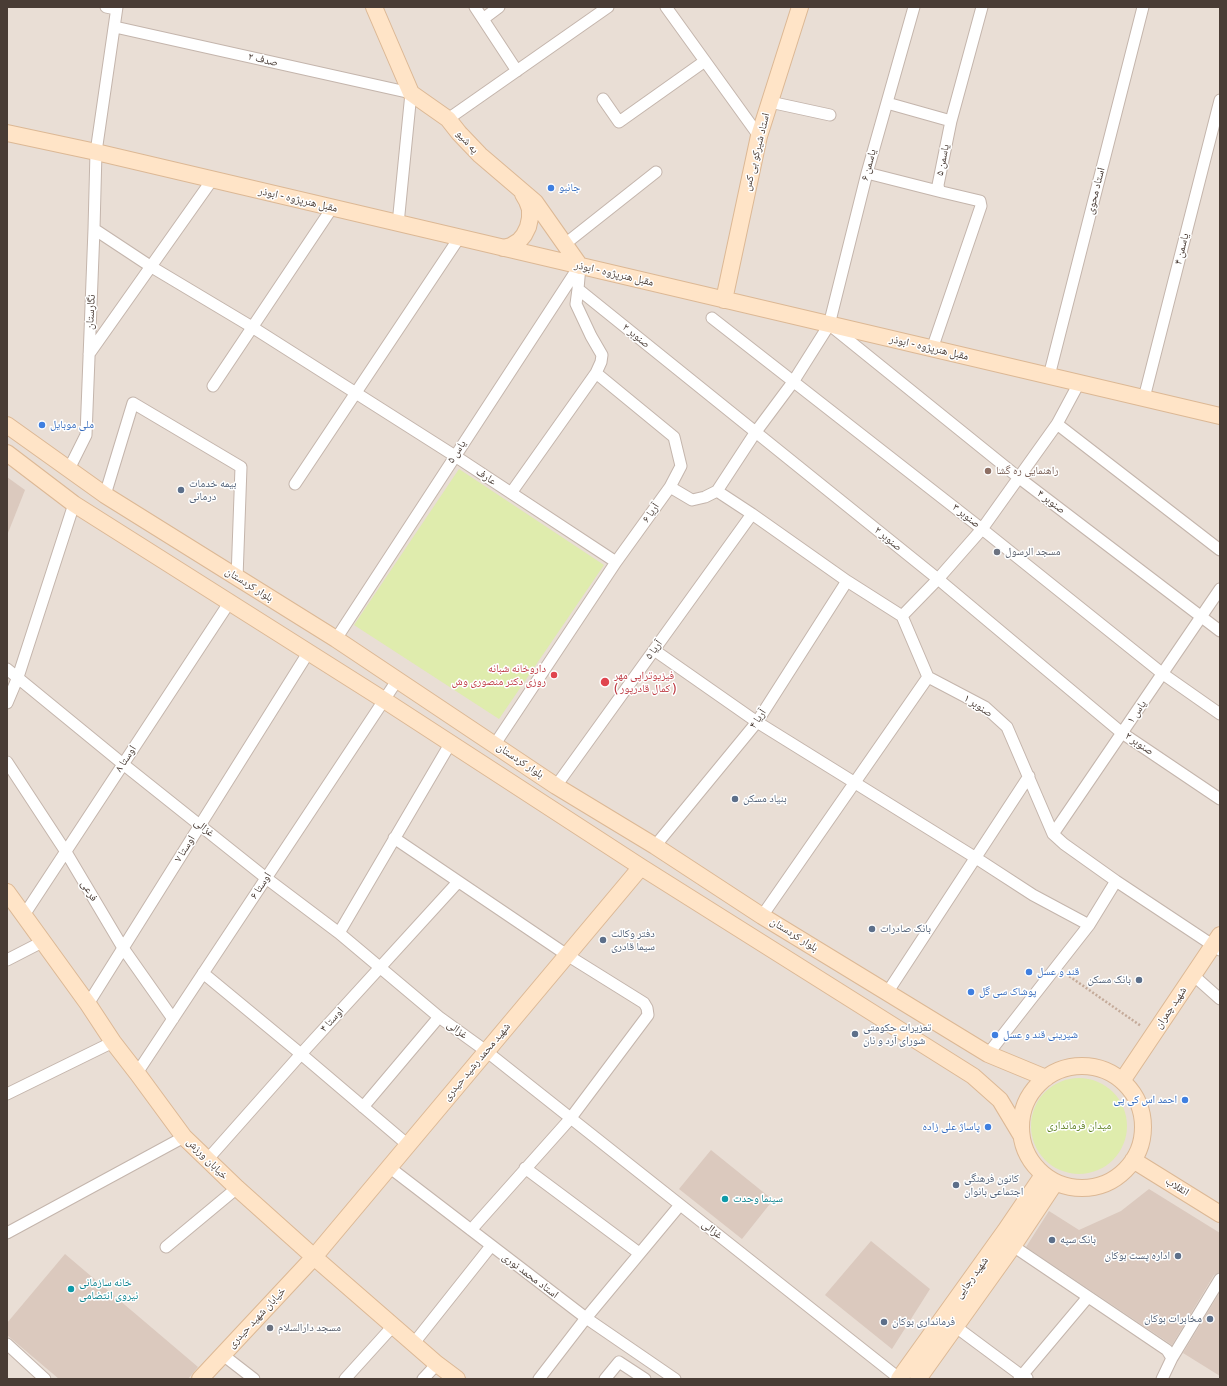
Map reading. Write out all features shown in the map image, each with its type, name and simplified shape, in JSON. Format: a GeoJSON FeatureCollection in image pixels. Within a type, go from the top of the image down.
{"type":"FeatureCollection","features":[{"type":"Feature","properties":{"kind":"main road"},"geometry":{"type":"LineString","coordinates":[[374,7],[411,93]]}},
{"type":"Feature","properties":{"kind":"main road","name":"استاد شیرکو بی کس"},"geometry":{"type":"LineString","coordinates":[[724,300],[759,136],[800,7]]}},
{"type":"Feature","properties":{"kind":"main road","name":"په شیو"},"geometry":{"type":"LineString","coordinates":[[411,93],[448,119],[480,155],[535,202],[580,266]]}},
{"type":"Feature","properties":{"kind":"main road","name":"مقبل هنرپژوه - ابوذر"},"geometry":{"type":"LineString","coordinates":[[7,134],[96,152],[1220,416]]}},
{"type":"Feature","properties":{"kind":"main road"},"geometry":{"type":"LineString","coordinates":[[503,248],[519,242],[528,227],[530,210],[527,201],[517,186]]}},
{"type":"Feature","properties":{"kind":"main road","name":"بلوار کردستان"},"geometry":{"type":"LineString","coordinates":[[7,425],[105,495],[336,639],[556,786],[655,846],[762,916],[988,1054],[1046,1078]]}},
{"type":"Feature","properties":{"kind":"main road"},"geometry":{"type":"LineString","coordinates":[[7,453],[74,504],[384,700],[641,868],[973,1076],[1000,1100],[1020,1134],[1024,1150],[1032,1164],[1049,1179],[1069,1187],[1084,1189],[1112,1181],[1124,1172],[1133,1160],[1140,1144],[1143,1127],[1141,1110],[1133,1094],[1122,1081],[1105,1070],[1084,1066],[1064,1068],[1046,1078],[1034,1089],[1026,1103],[1021,1118],[1020,1134]]}},
{"type":"Feature","properties":{"kind":"main road","name":"شهید محمد رشید حیدری"},"geometry":{"type":"LineString","coordinates":[[314,1256],[641,868]]}},
{"type":"Feature","properties":{"kind":"main road","name":"خیابان ورزش"},"geometry":{"type":"LineString","coordinates":[[7,892],[88,1004],[113,1042],[184,1137],[237,1188],[437,1364],[457,1379]]}},
{"type":"Feature","properties":{"kind":"main road","name":"شهید چمران"},"geometry":{"type":"LineString","coordinates":[[1122,1081],[1193,975],[1218,943]]}},
{"type":"Feature","properties":{"kind":"main road"},"geometry":{"type":"LineString","coordinates":[[973,1076],[988,1054]]}},
{"type":"Feature","properties":{"kind":"main road","name":"انقلاب"},"geometry":{"type":"LineString","coordinates":[[1133,1160],[1220,1214]]}},
{"type":"Feature","properties":{"kind":"main road","name":"شهید رجایی"},"geometry":{"type":"LineString","coordinates":[[918,1379],[1013,1246],[1049,1179]]}},
{"type":"Feature","properties":{"kind":"main road","name":"شهید رجایی"},"geometry":{"type":"LineString","coordinates":[[900,1379],[1005,1231],[1049,1179]]}},
{"type":"Feature","properties":{"kind":"main road","name":"خیابان شهید حیدری"},"geometry":{"type":"LineString","coordinates":[[200,1379],[314,1256]]}},
{"type":"Feature","properties":{"kind":"street"},"geometry":{"type":"LineString","coordinates":[[475,7],[517,71]]}},
{"type":"Feature","properties":{"kind":"street"},"geometry":{"type":"LineString","coordinates":[[482,19],[499,7]]}},
{"type":"Feature","properties":{"kind":"street"},"geometry":{"type":"LineString","coordinates":[[448,119],[608,7]]}},
{"type":"Feature","properties":{"kind":"street"},"geometry":{"type":"LineString","coordinates":[[666,7],[759,136]]}},
{"type":"Feature","properties":{"kind":"street","name":"یاسمن ۶"},"geometry":{"type":"LineString","coordinates":[[716,491],[755,433],[793,382],[829,325],[867,173],[914,7]]}},
{"type":"Feature","properties":{"kind":"street","name":"یاسمن ۵"},"geometry":{"type":"LineString","coordinates":[[932,349],[981,203],[978,200],[942,192],[939,190],[938,185],[951,121],[982,7]]}},
{"type":"Feature","properties":{"kind":"street","name":"استاد محوی"},"geometry":{"type":"LineString","coordinates":[[1049,376],[1143,7]]}},
{"type":"Feature","properties":{"kind":"street","name":"نگارستان"},"geometry":{"type":"LineString","coordinates":[[69,468],[86,434],[96,152],[115,27],[113,8]]}},
{"type":"Feature","properties":{"kind":"street","name":"صدف ۲"},"geometry":{"type":"LineString","coordinates":[[115,27],[411,93]]}},
{"type":"Feature","properties":{"kind":"street"},"geometry":{"type":"LineString","coordinates":[[603,98],[619,122],[705,60]]}},
{"type":"Feature","properties":{"kind":"street"},"geometry":{"type":"LineString","coordinates":[[398,224],[411,93]]}},
{"type":"Feature","properties":{"kind":"street"},"geometry":{"type":"LineString","coordinates":[[770,102],[830,115]]}},
{"type":"Feature","properties":{"kind":"street"},"geometry":{"type":"LineString","coordinates":[[886,103],[951,121]]}},
{"type":"Feature","properties":{"kind":"street","name":"یاسمن ۴"},"geometry":{"type":"LineString","coordinates":[[1144,398],[1220,103]]}},
{"type":"Feature","properties":{"kind":"street"},"geometry":{"type":"LineString","coordinates":[[565,244],[656,172]]}},
{"type":"Feature","properties":{"kind":"street"},"geometry":{"type":"LineString","coordinates":[[867,173],[942,192]]}},
{"type":"Feature","properties":{"kind":"street"},"geometry":{"type":"LineString","coordinates":[[89,355],[150,266],[212,180]]}},
{"type":"Feature","properties":{"kind":"street"},"geometry":{"type":"LineString","coordinates":[[213,386],[332,208]]}},
{"type":"Feature","properties":{"kind":"street","name":"عارف"},"geometry":{"type":"LineString","coordinates":[[94,230],[150,266],[252,327],[455,456],[616,562]]}},
{"type":"Feature","properties":{"kind":"street"},"geometry":{"type":"LineString","coordinates":[[295,484],[459,238]]}},
{"type":"Feature","properties":{"kind":"street"},"geometry":{"type":"LineString","coordinates":[[511,493],[596,373],[601,362],[602,355],[599,347],[591,336],[576,304],[580,266]]}},
{"type":"Feature","properties":{"kind":"street","name":"یاس ۵"},"geometry":{"type":"LineString","coordinates":[[336,639],[580,266]]}},
{"type":"Feature","properties":{"kind":"street","name":"صنوبر ۲"},"geometry":{"type":"LineString","coordinates":[[578,289],[938,579],[1122,733],[1220,799]]}},
{"type":"Feature","properties":{"kind":"street","name":"صنوبر ۳"},"geometry":{"type":"LineString","coordinates":[[712,318],[982,529],[1163,674],[1220,714]]}},
{"type":"Feature","properties":{"kind":"street","name":"صنوبر ۴"},"geometry":{"type":"LineString","coordinates":[[829,325],[1018,477],[1220,631]]}},
{"type":"Feature","properties":{"kind":"street","name":"آریا ۶"},"geometry":{"type":"LineString","coordinates":[[495,744],[616,562],[670,487],[681,466],[674,437],[596,373]]}},
{"type":"Feature","properties":{"kind":"street"},"geometry":{"type":"LineString","coordinates":[[902,616],[938,579],[982,529],[1018,477],[1058,424],[1079,383]]}},
{"type":"Feature","properties":{"kind":"street"},"geometry":{"type":"LineString","coordinates":[[105,495],[133,403],[240,467],[237,578]]}},
{"type":"Feature","properties":{"kind":"street"},"geometry":{"type":"LineString","coordinates":[[1058,424],[1220,550]]}},
{"type":"Feature","properties":{"kind":"street"},"geometry":{"type":"LineString","coordinates":[[670,487],[692,500],[705,497],[716,491],[902,616],[928,677],[856,783],[762,916]]}},
{"type":"Feature","properties":{"kind":"street"},"geometry":{"type":"LineString","coordinates":[[7,704],[18,677],[74,504]]}},
{"type":"Feature","properties":{"kind":"street","name":"آریا ۵"},"geometry":{"type":"LineString","coordinates":[[556,786],[752,514]]}},
{"type":"Feature","properties":{"kind":"street","name":"آریا ۴"},"geometry":{"type":"LineString","coordinates":[[655,846],[757,722],[847,580]]}},
{"type":"Feature","properties":{"kind":"street","name":"یاس ۱"},"geometry":{"type":"LineString","coordinates":[[1053,834],[1220,589]]}},
{"type":"Feature","properties":{"kind":"street","name":"اوستا ۸"},"geometry":{"type":"LineString","coordinates":[[24,915],[229,603]]}},
{"type":"Feature","properties":{"kind":"street"},"geometry":{"type":"LineString","coordinates":[[654,650],[757,722],[1033,895],[1089,925]]}},
{"type":"Feature","properties":{"kind":"street","name":"اوستا ۷"},"geometry":{"type":"LineString","coordinates":[[88,1004],[308,653]]}},
{"type":"Feature","properties":{"kind":"street","name":"غزالی"},"geometry":{"type":"LineString","coordinates":[[7,669],[266,878],[339,932],[439,1017],[486,1051],[900,1379]]}},
{"type":"Feature","properties":{"kind":"street","name":"صنوبر ۱"},"geometry":{"type":"LineString","coordinates":[[928,677],[985,707],[1007,727],[1053,834],[1064,844],[1116,881],[1218,943]]}},
{"type":"Feature","properties":{"kind":"street","name":"اوستا ۶"},"geometry":{"type":"LineString","coordinates":[[137,1073],[398,679]]}},
{"type":"Feature","properties":{"kind":"street"},"geometry":{"type":"LineString","coordinates":[[339,932],[450,744]]}},
{"type":"Feature","properties":{"kind":"street","name":"فرعی"},"geometry":{"type":"LineString","coordinates":[[7,762],[66,852],[123,948],[173,1019]]}},
{"type":"Feature","properties":{"kind":"street"},"geometry":{"type":"LineString","coordinates":[[886,993],[1029,776]]}},
{"type":"Feature","properties":{"kind":"street"},"geometry":{"type":"LineString","coordinates":[[394,838],[567,955],[644,1003],[647,1008],[648,1015],[570,1119],[471,1230]]}},
{"type":"Feature","properties":{"kind":"street"},"geometry":{"type":"LineString","coordinates":[[988,1054],[1089,925],[1116,881]]}},
{"type":"Feature","properties":{"kind":"street","name":"اوستا ۴"},"geometry":{"type":"LineString","coordinates":[[207,1160],[380,966],[458,882]]}},
{"type":"Feature","properties":{"kind":"street"},"geometry":{"type":"LineString","coordinates":[[7,960],[42,942]]}},
{"type":"Feature","properties":{"kind":"street"},"geometry":{"type":"LineString","coordinates":[[203,974],[301,1054],[408,1145]]}},
{"type":"Feature","properties":{"kind":"street"},"geometry":{"type":"LineString","coordinates":[[1193,975],[1220,999]]}},
{"type":"Feature","properties":{"kind":"street"},"geometry":{"type":"LineString","coordinates":[[363,1107],[439,1017]]}},
{"type":"Feature","properties":{"kind":"street"},"geometry":{"type":"LineString","coordinates":[[7,1094],[113,1042]]}},
{"type":"Feature","properties":{"kind":"street"},"geometry":{"type":"LineString","coordinates":[[7,1233],[184,1137]]}},
{"type":"Feature","properties":{"kind":"street","name":"استاد محمد نوری"},"geometry":{"type":"LineString","coordinates":[[389,1167],[586,1318],[675,1379]]}},
{"type":"Feature","properties":{"kind":"street"},"geometry":{"type":"LineString","coordinates":[[525,1168],[639,1253]]}},
{"type":"Feature","properties":{"kind":"street"},"geometry":{"type":"LineString","coordinates":[[166,1247],[237,1188]]}},
{"type":"Feature","properties":{"kind":"street"},"geometry":{"type":"LineString","coordinates":[[539,1379],[586,1318],[680,1205]]}},
{"type":"Feature","properties":{"kind":"street"},"geometry":{"type":"LineString","coordinates":[[414,1343],[492,1246]]}},
{"type":"Feature","properties":{"kind":"street"},"geometry":{"type":"LineString","coordinates":[[1013,1246],[1167,1350],[1172,1358]]}},
{"type":"Feature","properties":{"kind":"street"},"geometry":{"type":"LineString","coordinates":[[1162,1379],[1172,1358],[1220,1279]]}},
{"type":"Feature","properties":{"kind":"street"},"geometry":{"type":"LineString","coordinates":[[956,1327],[1023,1378],[1088,1297]]}},
{"type":"Feature","properties":{"kind":"street"},"geometry":{"type":"LineString","coordinates":[[345,1379],[394,1326]]}},
{"type":"Feature","properties":{"kind":"street"},"geometry":{"type":"LineString","coordinates":[[7,1344],[45,1379]]}},
{"type":"Feature","properties":{"kind":"street"},"geometry":{"type":"LineString","coordinates":[[223,1355],[254,1379]]}},
{"type":"Feature","properties":{"kind":"street"},"geometry":{"type":"LineString","coordinates":[[605,1379],[619,1362],[645,1379]]}},
{"type":"Feature","properties":{"kind":"street"},"geometry":{"type":"LineString","coordinates":[[423,1379],[437,1364]]}},
{"type":"Feature","properties":{"kind":"path"},"geometry":{"type":"LineString","coordinates":[[1056,967],[1153,1035]]}},
{"type":"Feature","properties":{"kind":"shaded area"},"geometry":{"type":"Polygon","coordinates":[[[7,7],[1220,7],[1220,1379],[7,1379],[7,7]]]}},
{"type":"Feature","properties":{"kind":"green space"},"geometry":{"type":"Polygon","coordinates":[[[459,469],[604,565],[499,719],[354,625],[459,469]]]}},
{"type":"Feature","properties":{"kind":"green space","name":"میدان فرمانداری"},"geometry":{"type":"Polygon","coordinates":[[[1079,1078],[1097,1082],[1106,1086],[1113,1092],[1119,1099],[1123,1108],[1127,1126],[1123,1144],[1119,1153],[1113,1160],[1106,1166],[1097,1170],[1079,1174],[1061,1170],[1052,1166],[1045,1160],[1039,1153],[1035,1144],[1031,1126],[1035,1108],[1039,1099],[1045,1092],[1052,1086],[1061,1082],[1079,1078]]]}},
{"type":"Feature","properties":{"kind":"building"},"geometry":{"type":"Polygon","coordinates":[[[7,477],[25,490],[8,533],[7,533],[7,477]]]}},
{"type":"Feature","properties":{"kind":"building"},"geometry":{"type":"Polygon","coordinates":[[[711,1150],[773,1200],[742,1239],[679,1189],[711,1150]]]}},
{"type":"Feature","properties":{"kind":"building"},"geometry":{"type":"Polygon","coordinates":[[[1149,1189],[1220,1233],[1220,1272],[1214,1275],[1172,1345],[1026,1247],[1049,1211],[1079,1230],[1121,1211],[1149,1189]]]}},
{"type":"Feature","properties":{"kind":"building","name":"فرمانداری بوکان"},"geometry":{"type":"Polygon","coordinates":[[[871,1241],[930,1289],[892,1349],[825,1295],[871,1241]]]}},
{"type":"Feature","properties":{"kind":"building","name":"خانه سازمانی نیروی انتضامی"},"geometry":{"type":"Polygon","coordinates":[[[65,1254],[198,1367],[188,1379],[59,1379],[7,1335],[7,1323],[65,1254]]]}},
{"type":"Feature","properties":{"kind":"building","name":"مخابرات بوکان"},"geometry":{"type":"Polygon","coordinates":[[[1220,1292],[1220,1376],[1183,1353],[1220,1292]]]}},
{"type":"Feature","properties":{"kind":"place","name":"جانبو"},"geometry":{"type":"Point","coordinates":[551,188]}},
{"type":"Feature","properties":{"kind":"place","name":"ملی موبایل"},"geometry":{"type":"Point","coordinates":[42,425]}},
{"type":"Feature","properties":{"kind":"place","name":"راهنمایی ره گشا"},"geometry":{"type":"Point","coordinates":[988,471]}},
{"type":"Feature","properties":{"kind":"place","name":"بیمه خدمات درمانی"},"geometry":{"type":"Point","coordinates":[181,490]}},
{"type":"Feature","properties":{"kind":"place","name":"مسجد الرسول"},"geometry":{"type":"Point","coordinates":[997,552]}},
{"type":"Feature","properties":{"kind":"place","name":"داروخانه شبانه روزی دکتر منصوری وش"},"geometry":{"type":"Point","coordinates":[554,675]}},
{"type":"Feature","properties":{"kind":"place","name":"فیزیوتراپی مهر ( کمال قادرپور )"},"geometry":{"type":"Point","coordinates":[605,682]}},
{"type":"Feature","properties":{"kind":"place","name":"بنیاد مسکن"},"geometry":{"type":"Point","coordinates":[735,799]}},
{"type":"Feature","properties":{"kind":"place","name":"بانک صادرات"},"geometry":{"type":"Point","coordinates":[872,929]}},
{"type":"Feature","properties":{"kind":"place","name":"دفتر وکالت سیما قادری"},"geometry":{"type":"Point","coordinates":[603,940]}},
{"type":"Feature","properties":{"kind":"place","name":"قند و عسل"},"geometry":{"type":"Point","coordinates":[1029,972]}},
{"type":"Feature","properties":{"kind":"place","name":"بانک مسکن"},"geometry":{"type":"Point","coordinates":[1139,980]}},
{"type":"Feature","properties":{"kind":"place","name":"پوشاک سی گل"},"geometry":{"type":"Point","coordinates":[971,992]}},
{"type":"Feature","properties":{"kind":"place","name":"تعزیرات حکومتی شورای آرد و نان"},"geometry":{"type":"Point","coordinates":[855,1034]}},
{"type":"Feature","properties":{"kind":"place","name":"شیرینی قند و عسل"},"geometry":{"type":"Point","coordinates":[995,1035]}},
{"type":"Feature","properties":{"kind":"place","name":"احمد اس کی پی"},"geometry":{"type":"Point","coordinates":[1185,1100]}},
{"type":"Feature","properties":{"kind":"place","name":"پاساژ علی زاده"},"geometry":{"type":"Point","coordinates":[988,1127]}},
{"type":"Feature","properties":{"kind":"place","name":"کانون فرهنگی اجتماعی بانوان"},"geometry":{"type":"Point","coordinates":[956,1185]}},
{"type":"Feature","properties":{"kind":"place","name":"سینما وحدت"},"geometry":{"type":"Point","coordinates":[725,1199]}},
{"type":"Feature","properties":{"kind":"place","name":"بانک سپه"},"geometry":{"type":"Point","coordinates":[1052,1240]}},
{"type":"Feature","properties":{"kind":"place","name":"اداره پست بوکان"},"geometry":{"type":"Point","coordinates":[1178,1256]}},
{"type":"Feature","properties":{"kind":"place","name":"خانه سازمانی نیروی انتضامی"},"geometry":{"type":"Point","coordinates":[71,1289]}},
{"type":"Feature","properties":{"kind":"place","name":"مخابرات بوکان"},"geometry":{"type":"Point","coordinates":[1210,1319]}},
{"type":"Feature","properties":{"kind":"place","name":"فرمانداری بوکان"},"geometry":{"type":"Point","coordinates":[884,1322]}},
{"type":"Feature","properties":{"kind":"place","name":"مسجد دارالسلام"},"geometry":{"type":"Point","coordinates":[270,1328]}}]}
